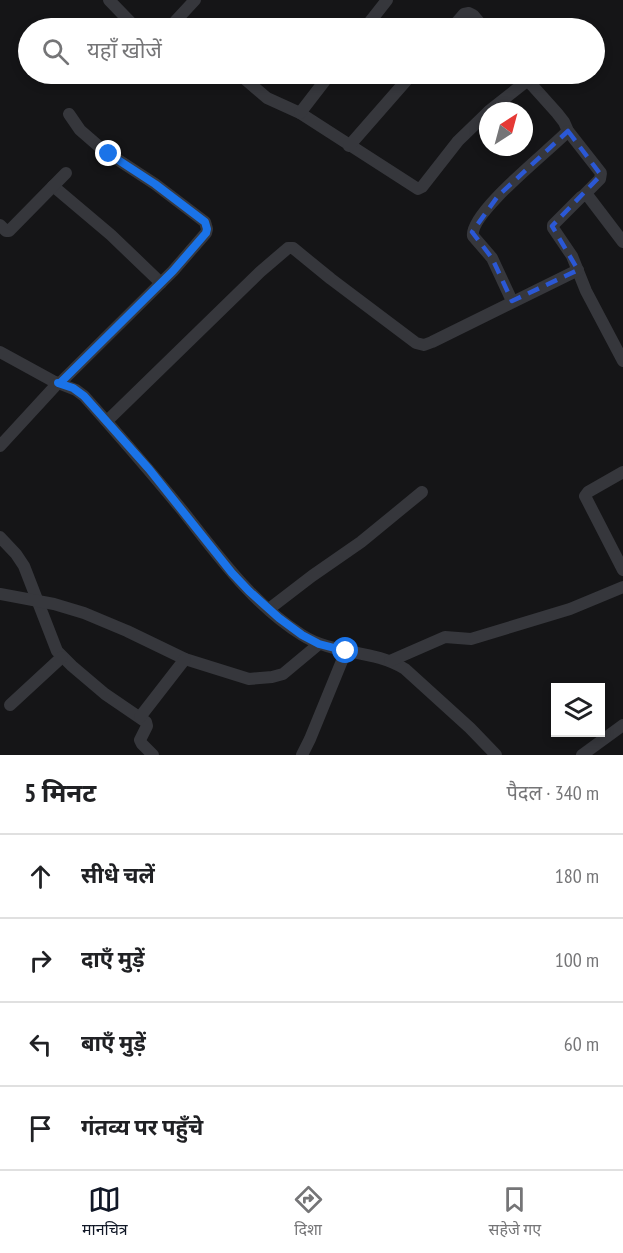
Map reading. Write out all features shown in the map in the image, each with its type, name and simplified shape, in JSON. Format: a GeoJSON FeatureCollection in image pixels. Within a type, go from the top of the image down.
{"type":"FeatureCollection","features":[{"type":"Feature","properties":{"kind":"street"},"geometry":{"type":"LineString","coordinates":[[109,0],[126,18]]}},
{"type":"Feature","properties":{"kind":"street"},"geometry":{"type":"LineString","coordinates":[[178,18],[195,0]]}},
{"type":"Feature","properties":{"kind":"street"},"geometry":{"type":"LineString","coordinates":[[373,18],[387,0]]}},
{"type":"Feature","properties":{"kind":"street"},"geometry":{"type":"LineString","coordinates":[[461,18],[469,13],[476,18]]}},
{"type":"Feature","properties":{"kind":"street"},"geometry":{"type":"LineString","coordinates":[[250,84],[267,98],[300,113],[420,189],[458,141],[479,120]]}},
{"type":"Feature","properties":{"kind":"street"},"geometry":{"type":"LineString","coordinates":[[300,113],[322,84]]}},
{"type":"Feature","properties":{"kind":"street"},"geometry":{"type":"LineString","coordinates":[[349,146],[403,84]]}},
{"type":"Feature","properties":{"kind":"street"},"geometry":{"type":"LineString","coordinates":[[498,102],[517,84]]}},
{"type":"Feature","properties":{"kind":"street"},"geometry":{"type":"LineString","coordinates":[[531,84],[564,122],[568,131],[601,173],[601,177],[553,226],[572,256],[596,310],[623,360]]}},
{"type":"Feature","properties":{"kind":"street"},"geometry":{"type":"LineString","coordinates":[[0,446],[58,383],[161,283],[206,233],[207,229],[205,222],[155,184],[104,150],[80,130],[69,114]]}},
{"type":"Feature","properties":{"kind":"street"},"geometry":{"type":"LineString","coordinates":[[512,302],[492,258],[473,236],[472,230],[498,196],[568,131]]}},
{"type":"Feature","properties":{"kind":"street"},"geometry":{"type":"LineString","coordinates":[[0,225],[9,231],[66,173]]}},
{"type":"Feature","properties":{"kind":"street"},"geometry":{"type":"LineString","coordinates":[[53,186],[111,235],[161,283]]}},
{"type":"Feature","properties":{"kind":"street"},"geometry":{"type":"LineString","coordinates":[[583,196],[588,196],[623,242]]}},
{"type":"Feature","properties":{"kind":"street"},"geometry":{"type":"LineString","coordinates":[[107,421],[260,272],[290,248],[295,249],[331,279],[420,345],[432,342],[578,270]]}},
{"type":"Feature","properties":{"kind":"street"},"geometry":{"type":"LineString","coordinates":[[0,352],[58,383],[73,388],[84,396],[149,469],[232,573],[268,609],[292,628],[319,644],[390,661],[409,671],[496,755]]}},
{"type":"Feature","properties":{"kind":"street"},"geometry":{"type":"LineString","coordinates":[[623,472],[585,496],[623,570]]}},
{"type":"Feature","properties":{"kind":"street"},"geometry":{"type":"LineString","coordinates":[[268,609],[361,542],[422,492]]}},
{"type":"Feature","properties":{"kind":"street"},"geometry":{"type":"LineString","coordinates":[[0,537],[21,560],[54,644],[63,657],[105,694],[146,722],[147,726],[140,740],[153,755]]}},
{"type":"Feature","properties":{"kind":"street"},"geometry":{"type":"LineString","coordinates":[[390,661],[445,638],[471,639],[570,609],[623,587]]}},
{"type":"Feature","properties":{"kind":"street"},"geometry":{"type":"LineString","coordinates":[[0,594],[54,604],[101,620],[185,659],[242,677],[259,679],[287,671],[319,644]]}},
{"type":"Feature","properties":{"kind":"street"},"geometry":{"type":"LineString","coordinates":[[302,755],[346,651]]}},
{"type":"Feature","properties":{"kind":"street"},"geometry":{"type":"LineString","coordinates":[[10,705],[63,657]]}},
{"type":"Feature","properties":{"kind":"street"},"geometry":{"type":"LineString","coordinates":[[140,717],[185,659]]}},
{"type":"Feature","properties":{"kind":"street"},"geometry":{"type":"LineString","coordinates":[[582,755],[623,724]]}},
{"type":"Feature","properties":{"kind":"highlighted area"},"geometry":{"type":"Polygon","coordinates":[[[568,131],[601,175],[552,226],[578,270],[512,301],[492,258],[472,232],[498,196],[568,131]]]}},
{"type":"Feature","properties":{"kind":"route"},"geometry":{"type":"LineString","coordinates":[[109,154],[155,184],[205,222],[207,229],[173,271],[58,383],[73,388],[99,412],[249,591],[302,635],[319,644],[346,651]]}}]}
